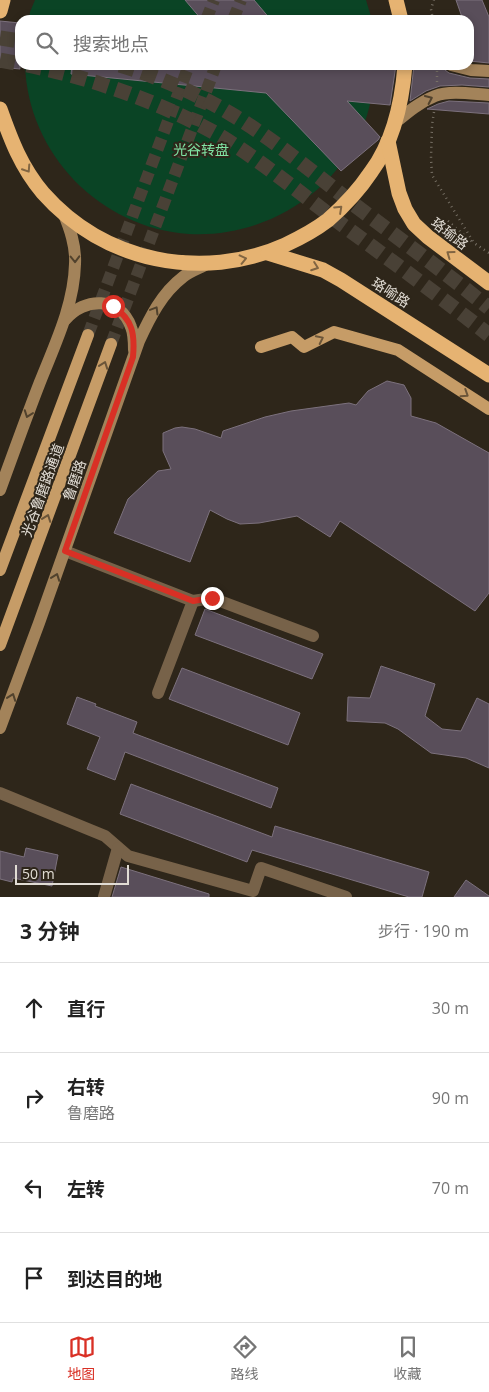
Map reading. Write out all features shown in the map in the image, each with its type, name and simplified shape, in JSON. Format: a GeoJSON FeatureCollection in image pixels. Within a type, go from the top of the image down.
{"type":"FeatureCollection","features":[{"type":"Feature","properties":{"kind":"highway"},"geometry":{"type":"LineString","coordinates":[[0,11],[3,0]]}},
{"type":"Feature","properties":{"kind":"highway"},"geometry":{"type":"LineString","coordinates":[[396,0],[400,15]]}},
{"type":"Feature","properties":{"kind":"highway"},"geometry":{"type":"LineString","coordinates":[[0,109],[6,140],[26,169],[63,212],[88,232],[116,246],[145,257],[176,263],[207,264],[238,260],[268,253],[299,239],[327,220],[352,197],[372,171],[388,142],[396,122],[404,70]]}},
{"type":"Feature","properties":{"kind":"highway","name":"珞瑜路"},"geometry":{"type":"LineString","coordinates":[[388,142],[405,210],[414,224],[428,237],[489,283]]}},
{"type":"Feature","properties":{"kind":"highway","name":"珞喻路"},"geometry":{"type":"LineString","coordinates":[[268,253],[323,270],[489,375]]}},
{"type":"Feature","properties":{"kind":"main road"},"geometry":{"type":"LineString","coordinates":[[471,70],[489,72]]}},
{"type":"Feature","properties":{"kind":"main road"},"geometry":{"type":"LineString","coordinates":[[396,122],[419,104],[436,95],[451,93],[489,95]]}},
{"type":"Feature","properties":{"kind":"main road"},"geometry":{"type":"LineString","coordinates":[[0,490],[70,300],[75,264],[74,247],[70,227],[63,212]]}},
{"type":"Feature","properties":{"kind":"main road","name":"鲁磨路"},"geometry":{"type":"LineString","coordinates":[[0,728],[133,357],[146,326],[166,292],[184,276],[207,264]]}},
{"type":"Feature","properties":{"kind":"main road"},"geometry":{"type":"LineString","coordinates":[[63,323],[77,308],[85,304],[94,303],[113,306],[127,318],[131,326],[134,345],[133,357]]}},
{"type":"Feature","properties":{"kind":"main road"},"geometry":{"type":"LineString","coordinates":[[261,347],[292,336],[304,347],[334,332],[398,350],[489,409]]}},
{"type":"Feature","properties":{"kind":"main road","name":"光谷鲁磨路通道"},"geometry":{"type":"LineString","coordinates":[[0,570],[88,335]]}},
{"type":"Feature","properties":{"kind":"main road","name":"光谷鲁磨路通道"},"geometry":{"type":"LineString","coordinates":[[0,646],[111,344]]}},
{"type":"Feature","properties":{"kind":"street"},"geometry":{"type":"LineString","coordinates":[[65,551],[193,601],[212,598],[313,636]]}},
{"type":"Feature","properties":{"kind":"street"},"geometry":{"type":"LineString","coordinates":[[158,693],[193,601]]}},
{"type":"Feature","properties":{"kind":"street"},"geometry":{"type":"LineString","coordinates":[[0,793],[105,836],[128,856],[253,890],[261,868],[346,897]]}},
{"type":"Feature","properties":{"kind":"street"},"geometry":{"type":"LineString","coordinates":[[104,897],[118,848]]}},
{"type":"Feature","properties":{"kind":"path"},"geometry":{"type":"LineString","coordinates":[[432,15],[431,9],[434,0]]}},
{"type":"Feature","properties":{"kind":"path"},"geometry":{"type":"LineString","coordinates":[[436,95],[430,158],[432,175],[474,244]]}},
{"type":"Feature","properties":{"kind":"path"},"geometry":{"type":"LineString","coordinates":[[448,221],[474,244],[489,252]]}},
{"type":"Feature","properties":{"kind":"green space"},"geometry":{"type":"Polygon","coordinates":[[[35,0],[366,0],[370,15],[30,15],[35,0]]]}},
{"type":"Feature","properties":{"kind":"green space","name":"光谷转盘"},"geometry":{"type":"Polygon","coordinates":[[[26,70],[375,70],[369,107],[361,131],[348,155],[332,176],[291,209],[267,221],[242,229],[216,233],[189,234],[157,229],[126,218],[99,201],[75,181],[55,156],[39,128],[29,98],[26,70]]]}},
{"type":"Feature","properties":{"kind":"building"},"geometry":{"type":"Polygon","coordinates":[[[185,0],[254,0],[267,15],[198,15],[185,0]]]}},
{"type":"Feature","properties":{"kind":"building"},"geometry":{"type":"Polygon","coordinates":[[[456,0],[482,0],[489,17],[489,63],[474,62],[474,15],[461,15],[456,0]]]}},
{"type":"Feature","properties":{"kind":"building"},"geometry":{"type":"Polygon","coordinates":[[[0,21],[15,22],[15,68],[0,67],[0,21]]]}},
{"type":"Feature","properties":{"kind":"building"},"geometry":{"type":"Polygon","coordinates":[[[71,70],[395,70],[390,105],[347,101],[380,137],[341,171],[266,93],[71,74],[71,70]]]}},
{"type":"Feature","properties":{"kind":"building"},"geometry":{"type":"Polygon","coordinates":[[[413,70],[445,70],[449,73],[470,78],[489,79],[489,87],[440,86],[426,91],[410,101],[413,70]]]}},
{"type":"Feature","properties":{"kind":"building"},"geometry":{"type":"Polygon","coordinates":[[[449,101],[489,103],[489,114],[427,109],[449,101]]]}},
{"type":"Feature","properties":{"kind":"building"},"geometry":{"type":"Polygon","coordinates":[[[387,381],[404,385],[411,398],[411,416],[436,423],[489,453],[489,593],[475,611],[340,521],[330,537],[297,516],[259,523],[240,524],[210,510],[190,562],[114,533],[128,499],[158,471],[171,469],[163,451],[163,433],[182,427],[195,429],[221,438],[223,431],[265,417],[291,411],[349,403],[356,405],[368,391],[387,381]]]}},
{"type":"Feature","properties":{"kind":"building"},"geometry":{"type":"Polygon","coordinates":[[[205,609],[323,654],[312,679],[195,635],[205,609]]]}},
{"type":"Feature","properties":{"kind":"building"},"geometry":{"type":"Polygon","coordinates":[[[381,666],[435,684],[425,716],[442,729],[461,731],[477,698],[489,704],[489,768],[466,758],[431,753],[398,729],[385,723],[347,721],[348,697],[370,698],[381,666]]]}},
{"type":"Feature","properties":{"kind":"building"},"geometry":{"type":"Polygon","coordinates":[[[182,668],[300,713],[288,745],[169,699],[182,668]]]}},
{"type":"Feature","properties":{"kind":"building"},"geometry":{"type":"Polygon","coordinates":[[[77,697],[137,722],[133,733],[278,788],[271,808],[125,752],[115,780],[87,769],[100,737],[67,724],[77,697]]]}},
{"type":"Feature","properties":{"kind":"building"},"geometry":{"type":"Polygon","coordinates":[[[131,784],[272,837],[275,826],[429,872],[422,897],[409,897],[252,850],[247,862],[120,814],[131,784]]]}},
{"type":"Feature","properties":{"kind":"building"},"geometry":{"type":"Polygon","coordinates":[[[26,848],[58,855],[52,886],[13,878],[12,882],[0,879],[0,851],[24,857],[26,848]]]}},
{"type":"Feature","properties":{"kind":"building"},"geometry":{"type":"Polygon","coordinates":[[[121,867],[209,894],[209,897],[112,897],[121,867]]]}},
{"type":"Feature","properties":{"kind":"building"},"geometry":{"type":"Polygon","coordinates":[[[466,880],[489,896],[489,897],[454,897],[466,880]]]}},
{"type":"Feature","properties":{"kind":"tunnel"},"geometry":{"type":"LineString","coordinates":[[208,15],[214,0]]}},
{"type":"Feature","properties":{"kind":"tunnel"},"geometry":{"type":"LineString","coordinates":[[235,15],[241,0]]}},
{"type":"Feature","properties":{"kind":"tunnel"},"geometry":{"type":"LineString","coordinates":[[0,38],[15,40]]}},
{"type":"Feature","properties":{"kind":"tunnel"},"geometry":{"type":"LineString","coordinates":[[0,60],[15,63]]}},
{"type":"Feature","properties":{"kind":"tunnel"},"geometry":{"type":"LineString","coordinates":[[51,70],[100,84],[147,101],[193,121],[232,143],[489,335]]}},
{"type":"Feature","properties":{"kind":"tunnel"},"geometry":{"type":"LineString","coordinates":[[134,70],[191,92],[247,124],[295,158],[489,308]]}},
{"type":"Feature","properties":{"kind":"tunnel"},"geometry":{"type":"LineString","coordinates":[[88,335],[187,70]]}},
{"type":"Feature","properties":{"kind":"tunnel"},"geometry":{"type":"LineString","coordinates":[[111,344],[214,70]]}},
{"type":"Feature","properties":{"kind":"route"},"geometry":{"type":"LineString","coordinates":[[113,306],[127,318],[131,326],[134,345],[133,357],[65,551],[193,601],[212,598]]}}]}
